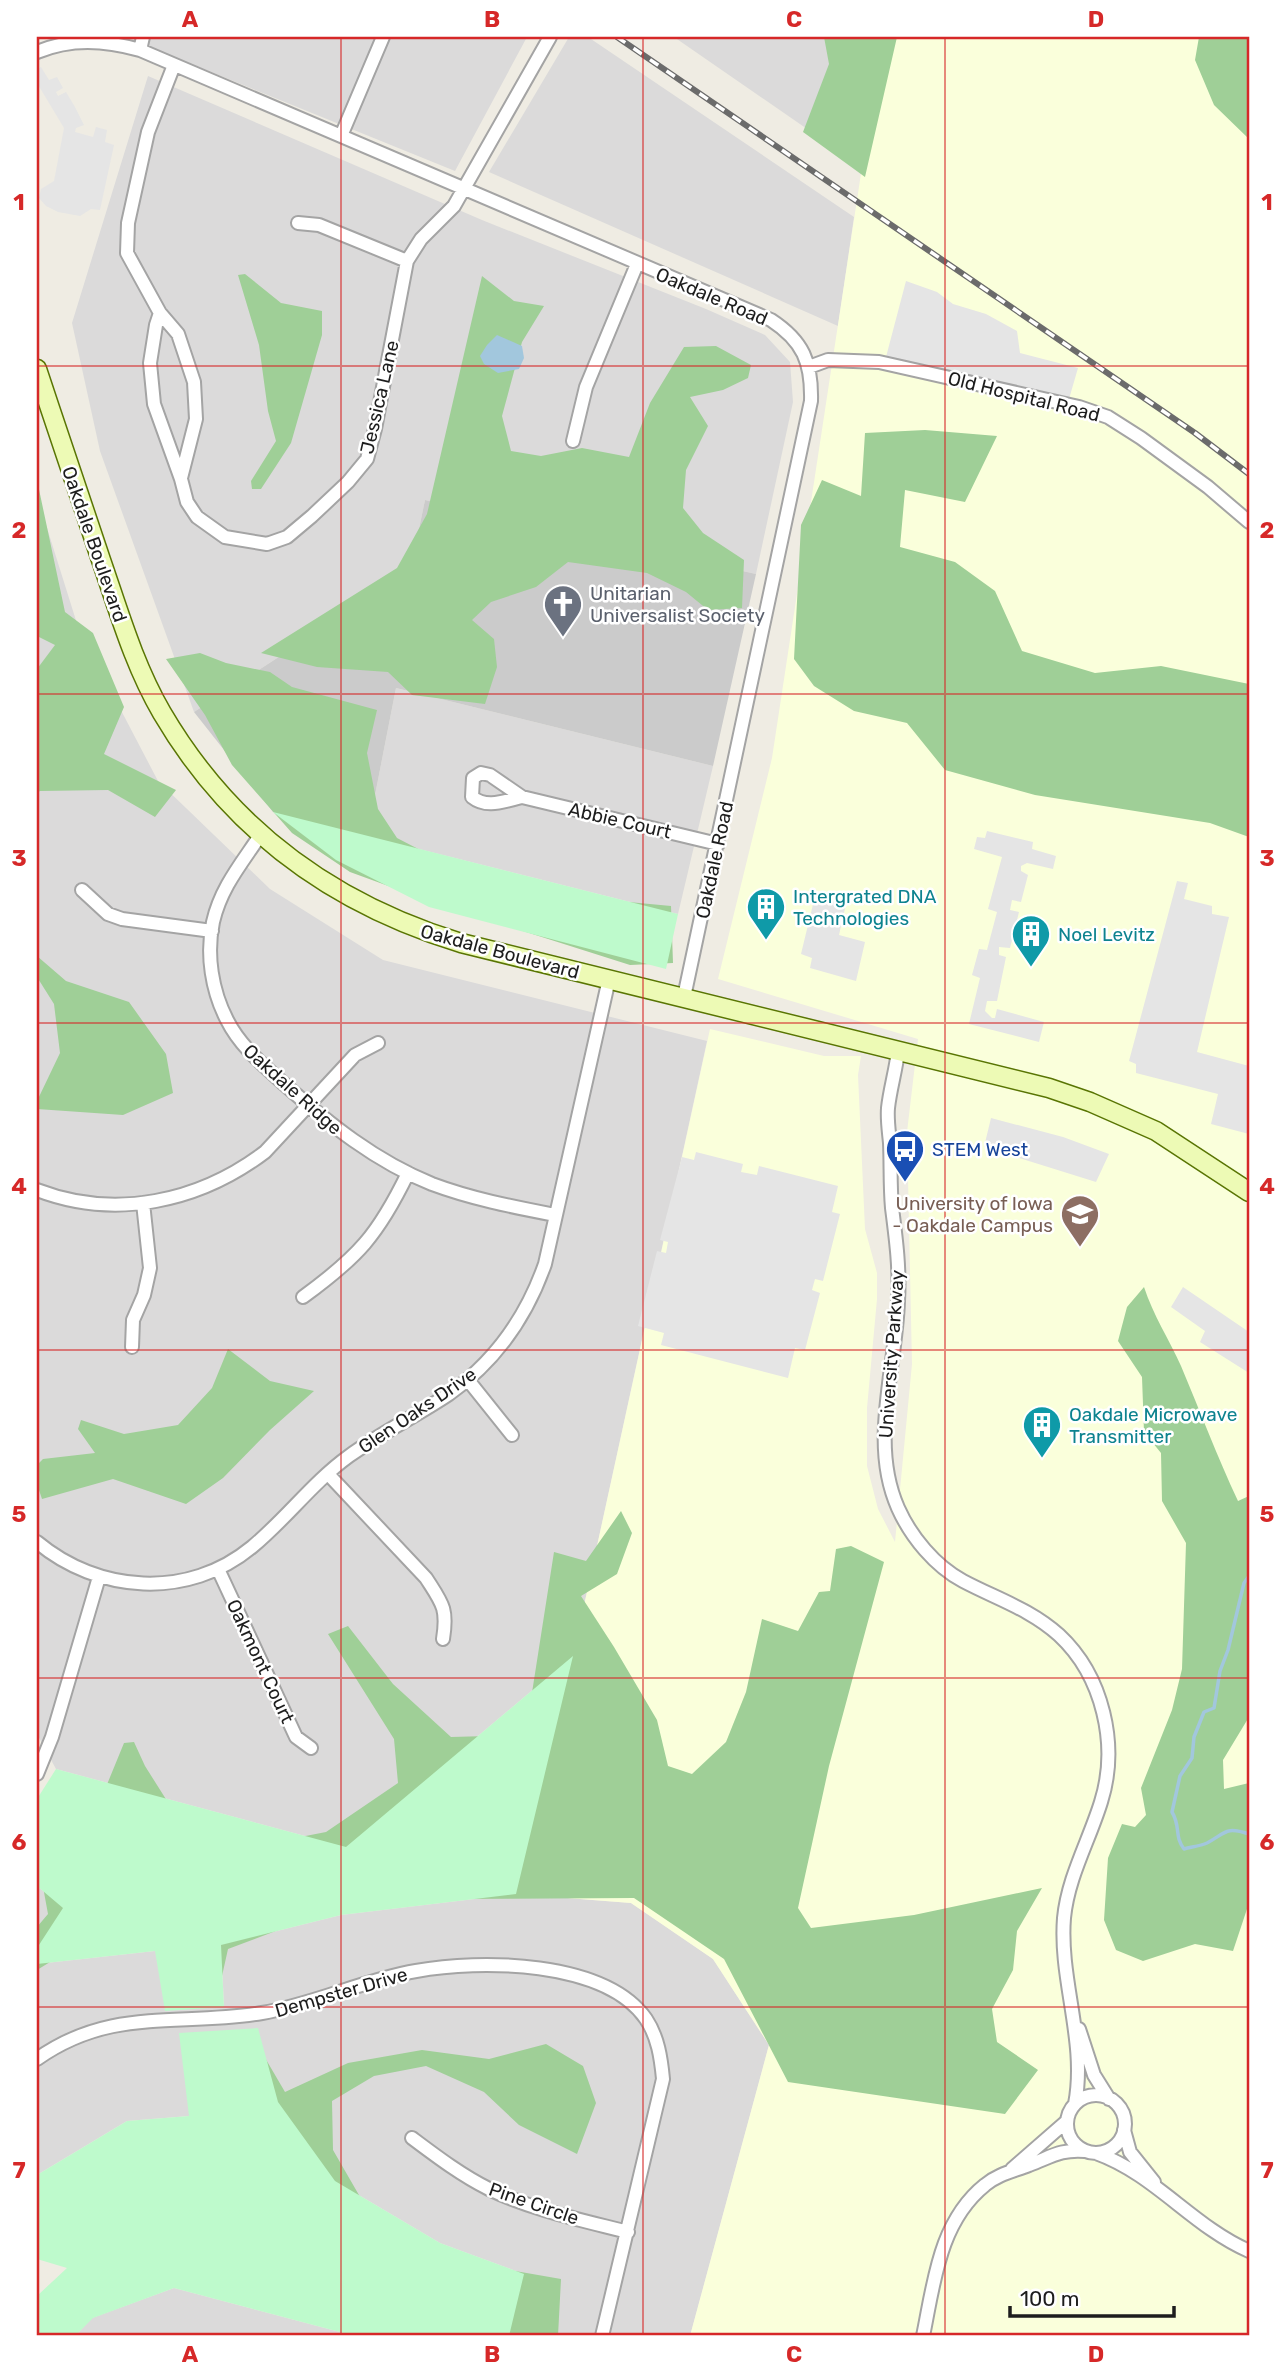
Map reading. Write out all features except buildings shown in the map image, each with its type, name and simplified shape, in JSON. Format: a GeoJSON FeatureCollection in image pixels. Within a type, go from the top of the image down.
{"type":"FeatureCollection","features":[{"type":"Feature","properties":{"kind":"main road","name":"Oakdale Boulevard"},"geometry":{"type":"LineString","coordinates":[[37,369],[124,631],[154,697],[190,757],[222,796],[297,864],[331,887],[393,920],[461,943],[1049,1088],[1156,1130],[1249,1192]]}},
{"type":"Feature","properties":{"kind":"street"},"geometry":{"type":"LineString","coordinates":[[140,50],[143,37]]}},
{"type":"Feature","properties":{"kind":"street"},"geometry":{"type":"LineString","coordinates":[[341,136],[383,37]]}},
{"type":"Feature","properties":{"kind":"street","name":"Jessica Lane"},"geometry":{"type":"LineString","coordinates":[[160,313],[150,363],[154,404],[187,502],[197,517],[225,537],[267,544],[287,537],[348,482],[367,459],[407,261],[421,239],[454,206],[550,37]]}},
{"type":"Feature","properties":{"kind":"street","name":"Oakdale Road"},"geometry":{"type":"LineString","coordinates":[[37,52],[82,41],[102,41],[140,50],[771,320],[786,329],[804,352],[809,367],[811,401],[684,997]]}},
{"type":"Feature","properties":{"kind":"street"},"geometry":{"type":"LineString","coordinates":[[174,65],[148,132],[128,223],[127,253],[160,313],[178,334],[194,382],[196,419],[181,479]]}},
{"type":"Feature","properties":{"kind":"street"},"geometry":{"type":"LineString","coordinates":[[298,223],[319,225],[407,261]]}},
{"type":"Feature","properties":{"kind":"street"},"geometry":{"type":"LineString","coordinates":[[573,441],[586,387],[637,264]]}},
{"type":"Feature","properties":{"kind":"street","name":"Old Hospital Road"},"geometry":{"type":"LineString","coordinates":[[809,367],[828,359],[879,362],[1066,404],[1108,417],[1179,466],[1249,522]]}},
{"type":"Feature","properties":{"kind":"street","name":"Abbie Court"},"geometry":{"type":"LineString","coordinates":[[522,797],[718,844]]}},
{"type":"Feature","properties":{"kind":"street","name":"Oakdale Ridge"},"geometry":{"type":"LineString","coordinates":[[261,834],[226,886],[218,904],[212,931],[211,964],[214,984],[228,1022],[250,1054],[350,1140],[408,1173],[458,1193],[555,1216]]}},
{"type":"Feature","properties":{"kind":"street"},"geometry":{"type":"LineString","coordinates":[[82,890],[108,914],[122,919],[212,931]]}},
{"type":"Feature","properties":{"kind":"street","name":"Glen Oaks Drive"},"geometry":{"type":"LineString","coordinates":[[37,1542],[68,1564],[99,1577],[129,1583],[160,1584],[183,1581],[218,1569],[251,1548],[328,1474],[369,1442],[468,1380],[500,1348],[527,1308],[545,1264],[609,979]]}},
{"type":"Feature","properties":{"kind":"street"},"geometry":{"type":"LineString","coordinates":[[37,1190],[86,1203],[143,1203],[188,1194],[230,1176],[265,1152],[355,1055],[378,1043]]}},
{"type":"Feature","properties":{"kind":"street","name":"University Parkway"},"geometry":{"type":"LineString","coordinates":[[898,1051],[888,1108],[898,1289],[885,1430],[889,1481],[898,1508],[910,1528],[940,1565],[961,1580],[1037,1616],[1062,1637],[1080,1660],[1094,1685],[1103,1710],[1107,1733],[1108,1767],[1102,1801],[1076,1866],[1066,1908],[1064,1947],[1078,2078],[1075,2104]]}},
{"type":"Feature","properties":{"kind":"street"},"geometry":{"type":"LineString","coordinates":[[303,1297],[349,1262],[364,1246],[390,1209],[408,1173]]}},
{"type":"Feature","properties":{"kind":"street"},"geometry":{"type":"LineString","coordinates":[[132,1347],[133,1320],[145,1295],[150,1268],[143,1203]]}},
{"type":"Feature","properties":{"kind":"street"},"geometry":{"type":"LineString","coordinates":[[468,1380],[512,1435]]}},
{"type":"Feature","properties":{"kind":"street"},"geometry":{"type":"LineString","coordinates":[[328,1474],[426,1578],[446,1617],[443,1639]]}},
{"type":"Feature","properties":{"kind":"street","name":"Oakmont Court"},"geometry":{"type":"LineString","coordinates":[[218,1569],[296,1737],[311,1748]]}},
{"type":"Feature","properties":{"kind":"street"},"geometry":{"type":"LineString","coordinates":[[37,1774],[52,1737],[99,1577]]}},
{"type":"Feature","properties":{"kind":"street","name":"Dempster Drive"},"geometry":{"type":"LineString","coordinates":[[37,2059],[72,2037],[115,2024],[259,2014],[297,2007],[366,1982],[448,1966],[543,1970],[610,1988],[633,2004],[653,2031],[663,2079],[602,2336]]}},
{"type":"Feature","properties":{"kind":"street","name":"University Parkway"},"geometry":{"type":"LineString","coordinates":[[1073,2014],[1094,2075],[1110,2099]]}},
{"type":"Feature","properties":{"kind":"street"},"geometry":{"type":"LineString","coordinates":[[1010,2171],[1067,2121],[1075,2104],[1092,2095],[1110,2099],[1118,2106],[1123,2114],[1130,2152],[1158,2188]]}},
{"type":"Feature","properties":{"kind":"street"},"geometry":{"type":"LineString","coordinates":[[1067,2121],[1071,2139],[1091,2152],[1120,2161],[1200,2223],[1249,2251]]}},
{"type":"Feature","properties":{"kind":"street"},"geometry":{"type":"LineString","coordinates":[[923,2336],[942,2246],[966,2203],[986,2183],[1059,2151],[1091,2152],[1112,2148],[1124,2130]]}},
{"type":"Feature","properties":{"kind":"street","name":"Pine Circle"},"geometry":{"type":"LineString","coordinates":[[412,2138],[455,2170],[514,2200],[628,2232]]}},
{"type":"Feature","properties":{"kind":"shaded area"},"geometry":{"type":"Polygon","coordinates":[[[125,37],[527,37],[455,171],[125,37]]]}},
{"type":"Feature","properties":{"kind":"shaded area"},"geometry":{"type":"Polygon","coordinates":[[[569,37],[588,37],[854,217],[838,326],[489,172],[569,37]]]}},
{"type":"Feature","properties":{"kind":"shaded area"},"geometry":{"type":"Polygon","coordinates":[[[674,37],[891,37],[862,167],[674,37]]]}},
{"type":"Feature","properties":{"kind":"shaded area","name":"University of Iowa - Oakdale Campus"},"geometry":{"type":"Polygon","coordinates":[[[891,37],[1249,37],[1249,2336],[690,2336],[769,2045],[713,1959],[631,1903],[516,1894],[573,1656],[710,1029],[824,1056],[861,1056],[858,1075],[865,1229],[877,1273],[867,1408],[867,1466],[878,1509],[895,1542],[912,1364],[907,1132],[918,1039],[718,979],[772,758],[862,167],[891,37]]]}},
{"type":"Feature","properties":{"kind":"shaded area"},"geometry":{"type":"Polygon","coordinates":[[[41,67],[49,80],[57,77],[63,88],[56,92],[58,96],[66,92],[75,107],[84,125],[76,128],[75,132],[93,137],[96,127],[107,130],[105,142],[114,145],[100,210],[91,209],[80,216],[58,212],[46,206],[39,198],[41,189],[54,181],[64,128],[37,83],[37,69],[41,67]]]}},
{"type":"Feature","properties":{"kind":"shaded area"},"geometry":{"type":"Polygon","coordinates":[[[148,76],[482,220],[765,335],[790,362],[793,402],[756,574],[425,500],[410,572],[194,712],[100,451],[72,323],[148,76]]]}},
{"type":"Feature","properties":{"kind":"shaded area"},"geometry":{"type":"Polygon","coordinates":[[[906,281],[937,292],[953,304],[986,314],[1017,331],[1020,353],[1078,368],[1069,399],[886,357],[906,281]]]}},
{"type":"Feature","properties":{"kind":"shaded area"},"geometry":{"type":"Polygon","coordinates":[[[37,496],[79,630],[158,781],[270,889],[383,960],[707,1041],[573,1656],[346,1847],[56,1769],[37,1734],[37,496]]]}},
{"type":"Feature","properties":{"kind":"shaded area"},"geometry":{"type":"Polygon","coordinates":[[[425,500],[756,574],[713,766],[396,688],[367,836],[273,812],[194,712],[410,572],[425,500]]]}},
{"type":"Feature","properties":{"kind":"shaded area"},"geometry":{"type":"Polygon","coordinates":[[[396,688],[713,766],[678,914],[367,836],[396,688]]]}},
{"type":"Feature","properties":{"kind":"shaded area"},"geometry":{"type":"Polygon","coordinates":[[[987,831],[1033,842],[1032,849],[1056,856],[1053,869],[1027,863],[1021,866],[1021,871],[1028,875],[1021,902],[1012,900],[1010,910],[1019,912],[1010,948],[999,947],[999,955],[1006,957],[997,1001],[987,1001],[985,1011],[992,1018],[995,1018],[997,1009],[1044,1022],[1039,1042],[969,1024],[980,978],[972,975],[979,949],[987,950],[997,912],[988,909],[1002,857],[974,849],[977,837],[985,838],[987,831]]]}},
{"type":"Feature","properties":{"kind":"shaded area"},"geometry":{"type":"Polygon","coordinates":[[[1177,881],[1188,883],[1184,899],[1212,906],[1212,914],[1229,917],[1197,1052],[1249,1066],[1249,1134],[1211,1124],[1218,1094],[1136,1073],[1136,1064],[1129,1061],[1177,881]]]}},
{"type":"Feature","properties":{"kind":"shaded area"},"geometry":{"type":"Polygon","coordinates":[[[815,896],[846,904],[839,935],[865,942],[856,981],[810,968],[812,958],[801,954],[815,896]]]}},
{"type":"Feature","properties":{"kind":"shaded area"},"geometry":{"type":"Polygon","coordinates":[[[991,1118],[1063,1137],[1109,1154],[1096,1182],[984,1147],[991,1118]]]}},
{"type":"Feature","properties":{"kind":"shaded area"},"geometry":{"type":"Polygon","coordinates":[[[696,1152],[743,1164],[741,1172],[757,1175],[759,1166],[838,1186],[832,1212],[840,1214],[823,1281],[815,1279],[812,1290],[820,1293],[805,1350],[795,1348],[788,1378],[661,1345],[664,1333],[638,1326],[657,1251],[666,1253],[668,1242],[660,1240],[682,1157],[694,1160],[696,1152]]]}},
{"type":"Feature","properties":{"kind":"shaded area"},"geometry":{"type":"Polygon","coordinates":[[[1183,1287],[1249,1332],[1249,1373],[1200,1342],[1205,1331],[1171,1307],[1183,1287]]]}},
{"type":"Feature","properties":{"kind":"shaded area"},"geometry":{"type":"Polygon","coordinates":[[[37,1886],[64,1908],[37,1948],[37,1886]]]}},
{"type":"Feature","properties":{"kind":"shaded area"},"geometry":{"type":"Polygon","coordinates":[[[516,1894],[631,1903],[713,1959],[769,2045],[690,2336],[509,2336],[524,2274],[440,2243],[335,2181],[189,2116],[127,2121],[37,2175],[37,1964],[155,1951],[224,2006],[221,1945],[341,1915],[516,1894]]]}},
{"type":"Feature","properties":{"kind":"shaded area"},"geometry":{"type":"Polygon","coordinates":[[[174,2288],[355,2336],[75,2336],[92,2318],[174,2288]]]}},
{"type":"Feature","properties":{"kind":"green space"},"geometry":{"type":"Polygon","coordinates":[[[824,37],[897,37],[865,177],[803,132],[829,64],[824,37]]]}},
{"type":"Feature","properties":{"kind":"green space"},"geometry":{"type":"Polygon","coordinates":[[[1199,37],[1249,37],[1249,139],[1214,105],[1195,60],[1199,37]]]}},
{"type":"Feature","properties":{"kind":"green space"},"geometry":{"type":"Polygon","coordinates":[[[245,274],[281,303],[322,311],[322,335],[291,443],[261,489],[252,489],[251,481],[276,441],[268,411],[259,345],[238,275],[245,274]]]}},
{"type":"Feature","properties":{"kind":"green space"},"geometry":{"type":"Polygon","coordinates":[[[482,276],[514,301],[544,306],[522,342],[502,416],[511,451],[541,456],[582,448],[629,457],[650,403],[684,347],[716,346],[751,365],[748,378],[723,390],[690,397],[708,426],[686,470],[683,508],[703,533],[744,560],[742,608],[708,610],[686,592],[647,573],[568,562],[536,587],[491,602],[472,620],[494,639],[497,667],[485,704],[412,695],[388,672],[317,667],[261,653],[397,568],[427,514],[482,276]]]}},
{"type":"Feature","properties":{"kind":"green space"},"geometry":{"type":"Polygon","coordinates":[[[925,430],[997,436],[965,502],[905,490],[900,547],[955,562],[995,591],[1022,651],[1095,673],[1161,666],[1249,684],[1249,837],[1210,823],[1035,795],[945,770],[907,723],[854,711],[814,686],[794,659],[801,525],[822,480],[861,496],[865,433],[925,430]]]}},
{"type":"Feature","properties":{"kind":"green space"},"geometry":{"type":"Polygon","coordinates":[[[37,480],[65,612],[93,633],[124,707],[104,754],[176,790],[155,817],[108,790],[37,793],[37,669],[55,645],[37,636],[37,480]]]}},
{"type":"Feature","properties":{"kind":"green space"},"geometry":{"type":"Polygon","coordinates":[[[200,653],[226,663],[270,672],[292,687],[377,710],[367,753],[378,809],[397,838],[457,869],[565,896],[671,906],[673,963],[630,965],[435,903],[350,872],[292,833],[232,765],[205,715],[166,659],[200,653]]]}},
{"type":"Feature","properties":{"kind":"green space"},"geometry":{"type":"Polygon","coordinates":[[[273,812],[678,914],[666,969],[429,907],[336,860],[273,812]]]}},
{"type":"Feature","properties":{"kind":"green space"},"geometry":{"type":"Polygon","coordinates":[[[37,956],[66,981],[129,1002],[166,1054],[173,1093],[123,1115],[37,1109],[37,1101],[60,1053],[54,1004],[37,977],[37,956]]]}},
{"type":"Feature","properties":{"kind":"green space"},"geometry":{"type":"Polygon","coordinates":[[[1144,1287],[1181,1366],[1238,1501],[1249,1496],[1249,1717],[1223,1760],[1224,1789],[1249,1783],[1249,1903],[1233,1951],[1195,1944],[1143,1961],[1116,1950],[1104,1920],[1108,1858],[1122,1824],[1135,1827],[1146,1815],[1141,1788],[1172,1710],[1182,1669],[1186,1543],[1162,1501],[1161,1453],[1144,1432],[1142,1377],[1118,1341],[1127,1307],[1144,1287]]]}},
{"type":"Feature","properties":{"kind":"green space"},"geometry":{"type":"Polygon","coordinates":[[[228,1349],[270,1381],[314,1391],[270,1430],[223,1478],[186,1504],[113,1479],[42,1499],[37,1484],[37,1465],[43,1459],[95,1453],[78,1429],[81,1420],[124,1434],[178,1425],[212,1388],[228,1349]]]}},
{"type":"Feature","properties":{"kind":"green space"},"geometry":{"type":"Polygon","coordinates":[[[621,1511],[632,1533],[617,1574],[581,1596],[657,1720],[668,1766],[692,1774],[726,1742],[746,1692],[762,1619],[798,1631],[819,1592],[830,1591],[836,1549],[851,1546],[884,1562],[829,1766],[798,1908],[811,1928],[914,1915],[1042,1888],[1017,1931],[1013,1970],[992,2009],[997,2042],[1038,2070],[1005,2114],[788,2082],[724,1959],[634,1898],[436,1899],[310,1918],[228,1949],[218,1994],[153,1934],[68,1951],[37,1970],[37,1927],[48,1914],[41,1876],[99,1804],[124,1743],[134,1742],[145,1766],[169,1804],[285,1840],[326,1832],[398,1783],[394,1739],[328,1634],[348,1626],[393,1684],[451,1737],[488,1736],[531,1699],[554,1552],[586,1561],[621,1511]]]}},
{"type":"Feature","properties":{"kind":"green space"},"geometry":{"type":"Polygon","coordinates":[[[573,1656],[516,1894],[341,1915],[221,1945],[224,2007],[165,2011],[155,1951],[37,1964],[37,1948],[63,1908],[37,1886],[37,1799],[56,1769],[346,1847],[573,1656]]]}},
{"type":"Feature","properties":{"kind":"green space"},"geometry":{"type":"Polygon","coordinates":[[[258,2028],[278,2102],[335,2181],[440,2243],[524,2274],[509,2336],[355,2336],[174,2288],[93,2318],[75,2336],[37,2336],[37,2296],[67,2268],[37,2259],[37,2175],[127,2121],[189,2116],[179,2033],[258,2028]]]}},
{"type":"Feature","properties":{"kind":"green space"},"geometry":{"type":"Polygon","coordinates":[[[254,2039],[285,2092],[348,2063],[422,2050],[489,2059],[546,2044],[583,2066],[596,2103],[577,2154],[519,2125],[484,2092],[426,2066],[374,2076],[332,2101],[333,2150],[367,2209],[481,2265],[561,2279],[558,2336],[410,2336],[302,2321],[254,2039]]]}},
{"type":"Feature","properties":{"kind":"water"},"geometry":{"type":"Polygon","coordinates":[[[497,335],[522,346],[524,358],[519,369],[498,373],[484,364],[480,356],[497,335]]]}},
{"type":"Feature","properties":{"kind":"waterway"},"geometry":{"type":"LineString","coordinates":[[1249,1576],[1244,1583],[1228,1650],[1220,1671],[1214,1708],[1204,1712],[1194,1737],[1192,1758],[1180,1776],[1172,1812],[1184,1849],[1207,1843],[1230,1831],[1249,1834]]}},
{"type":"Feature","properties":{"kind":"railway"},"geometry":{"type":"LineString","coordinates":[[617,37],[1195,433],[1249,474]]}},
{"type":"Feature","properties":{"kind":"place","name":"Unitarian Universalist Society"},"geometry":{"type":"Point","coordinates":[563,638]}},
{"type":"Feature","properties":{"kind":"place","name":"Intergrated DNA Technologies"},"geometry":{"type":"Point","coordinates":[766,941]}},
{"type":"Feature","properties":{"kind":"place","name":"Noel Levitz"},"geometry":{"type":"Point","coordinates":[1031,968]}},
{"type":"Feature","properties":{"kind":"place","name":"STEM West"},"geometry":{"type":"Point","coordinates":[905,1183]}},
{"type":"Feature","properties":{"kind":"place","name":"University of Iowa - Oakdale Campus"},"geometry":{"type":"Point","coordinates":[1080,1248]}},
{"type":"Feature","properties":{"kind":"place","name":"Oakdale Microwave Transmitter"},"geometry":{"type":"Point","coordinates":[1042,1459]}}]}
